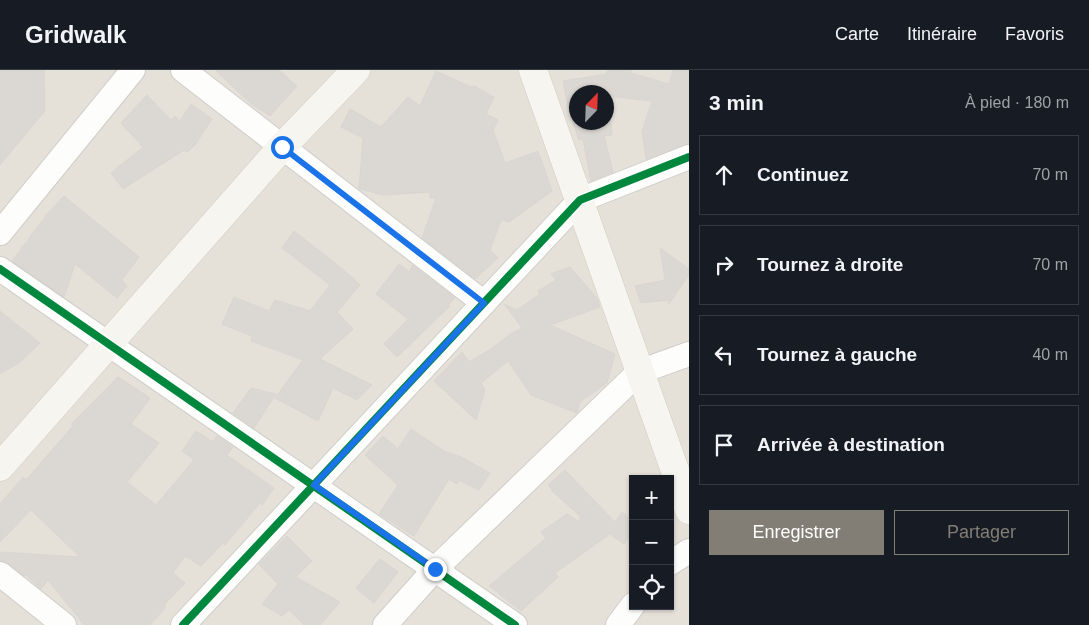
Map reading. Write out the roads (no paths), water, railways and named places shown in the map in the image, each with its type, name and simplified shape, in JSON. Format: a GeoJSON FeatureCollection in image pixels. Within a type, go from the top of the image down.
{"type":"FeatureCollection","features":[{"type":"Feature","properties":{"kind":"street"},"geometry":{"type":"LineString","coordinates":[[0,233],[132,70]]}},
{"type":"Feature","properties":{"kind":"street"},"geometry":{"type":"LineString","coordinates":[[183,70],[484,303]]}},
{"type":"Feature","properties":{"kind":"street"},"geometry":{"type":"LineString","coordinates":[[0,467],[282,147],[356,70]]}},
{"type":"Feature","properties":{"kind":"street"},"geometry":{"type":"LineString","coordinates":[[533,70],[689,510]]}},
{"type":"Feature","properties":{"kind":"street"},"geometry":{"type":"LineString","coordinates":[[183,625],[580,200],[689,157]]}},
{"type":"Feature","properties":{"kind":"street"},"geometry":{"type":"LineString","coordinates":[[0,269],[515,625]]}},
{"type":"Feature","properties":{"kind":"street"},"geometry":{"type":"LineString","coordinates":[[385,625],[435,569],[639,372],[689,354]]}},
{"type":"Feature","properties":{"kind":"street"},"geometry":{"type":"LineString","coordinates":[[674,560],[689,551]]}},
{"type":"Feature","properties":{"kind":"street"},"geometry":{"type":"LineString","coordinates":[[0,574],[64,625]]}},
{"type":"Feature","properties":{"kind":"street"},"geometry":{"type":"LineString","coordinates":[[618,625],[629,610]]}}]}
